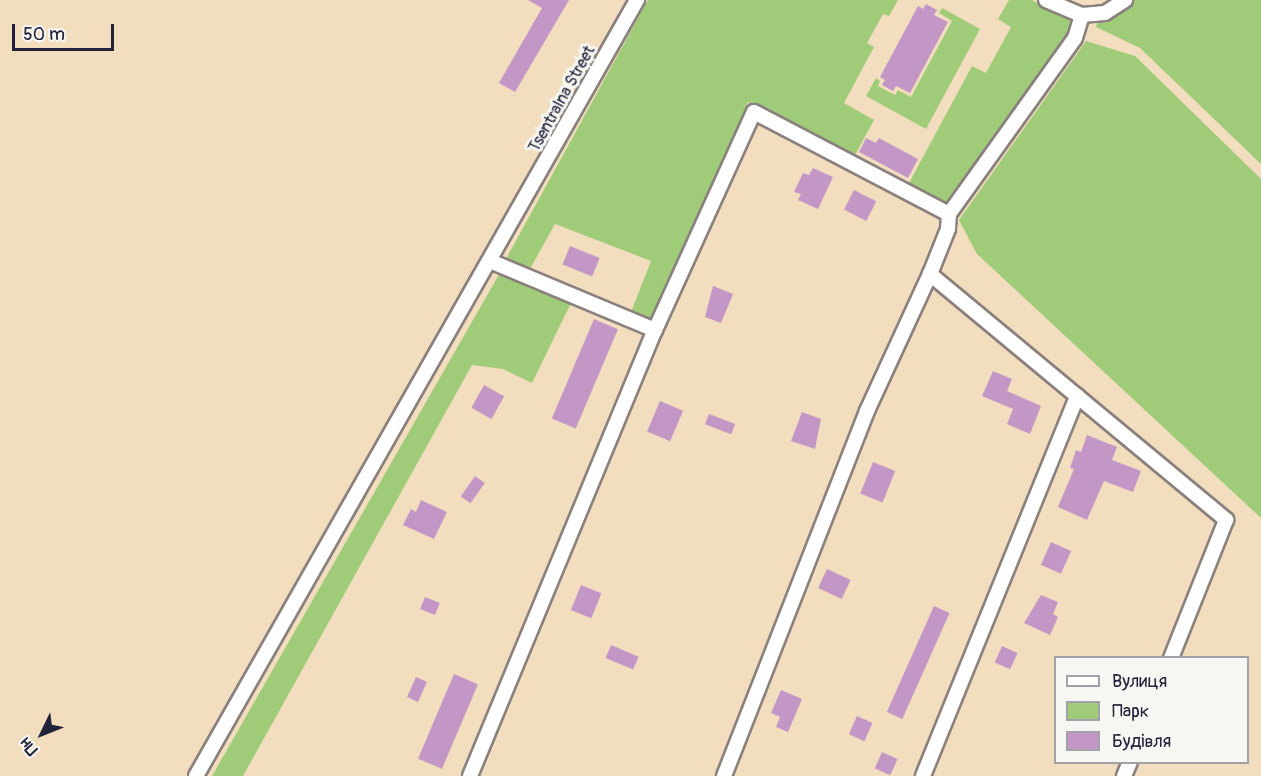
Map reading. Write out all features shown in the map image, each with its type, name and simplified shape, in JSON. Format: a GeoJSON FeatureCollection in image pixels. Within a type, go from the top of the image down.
{"type":"FeatureCollection","features":[{"type":"Feature","properties":{"kind":"street","name":"Tsentralna Street"},"geometry":{"type":"LineString","coordinates":[[196,776],[637,0]]}},
{"type":"Feature","properties":{"kind":"street"},"geometry":{"type":"LineString","coordinates":[[1046,0],[1082,15],[1105,13],[1125,0]]}},
{"type":"Feature","properties":{"kind":"street"},"geometry":{"type":"LineString","coordinates":[[724,776],[867,411],[930,274],[948,229],[949,213],[1075,38],[1082,15]]}},
{"type":"Feature","properties":{"kind":"street"},"geometry":{"type":"LineString","coordinates":[[470,776],[655,330],[754,112],[949,213]]}},
{"type":"Feature","properties":{"kind":"street"},"geometry":{"type":"LineString","coordinates":[[490,261],[655,330]]}},
{"type":"Feature","properties":{"kind":"street"},"geometry":{"type":"LineString","coordinates":[[930,274],[1226,519],[1171,656]]}},
{"type":"Feature","properties":{"kind":"street"},"geometry":{"type":"LineString","coordinates":[[923,776],[1077,396]]}},
{"type":"Feature","properties":{"kind":"green space"},"geometry":{"type":"Polygon","coordinates":[[[648,0],[898,0],[889,16],[883,14],[867,43],[874,47],[844,103],[874,120],[854,157],[748,102],[652,321],[631,312],[651,261],[555,224],[530,269],[506,259],[648,0]]]}},
{"type":"Feature","properties":{"kind":"green space"},"geometry":{"type":"Polygon","coordinates":[[[1009,0],[1032,0],[1069,20],[1074,27],[946,202],[909,183],[972,66],[986,73],[1011,27],[998,19],[1009,0]]]}},
{"type":"Feature","properties":{"kind":"green space"},"geometry":{"type":"Polygon","coordinates":[[[1133,0],[1261,0],[1261,164],[1140,48],[1096,27],[1098,21],[1116,15],[1133,0]]]}},
{"type":"Feature","properties":{"kind":"green space"},"geometry":{"type":"Polygon","coordinates":[[[942,8],[980,29],[926,129],[866,96],[876,78],[880,81],[878,86],[895,95],[898,90],[911,97],[952,21],[939,13],[942,8]]]}},
{"type":"Feature","properties":{"kind":"green space"},"geometry":{"type":"Polygon","coordinates":[[[1086,41],[1135,56],[1261,179],[1261,518],[977,254],[959,220],[1086,41]]]}},
{"type":"Feature","properties":{"kind":"green space"},"geometry":{"type":"Polygon","coordinates":[[[501,271],[572,301],[532,383],[503,369],[472,365],[243,776],[212,776],[501,271]]]}},
{"type":"Feature","properties":{"kind":"building"},"geometry":{"type":"Polygon","coordinates":[[[528,0],[569,0],[515,92],[499,83],[542,8],[528,0]]]}},
{"type":"Feature","properties":{"kind":"building"},"geometry":{"type":"Polygon","coordinates":[[[926,4],[937,10],[934,15],[948,22],[910,93],[896,86],[893,91],[882,85],[885,80],[880,77],[918,6],[923,9],[926,4]]]}},
{"type":"Feature","properties":{"kind":"building"},"geometry":{"type":"Polygon","coordinates":[[[866,138],[876,143],[879,138],[918,159],[908,178],[859,152],[866,138]]]}},
{"type":"Feature","properties":{"kind":"building"},"geometry":{"type":"Polygon","coordinates":[[[813,168],[833,177],[818,209],[798,200],[801,194],[794,192],[803,173],[809,175],[813,168]]]}},
{"type":"Feature","properties":{"kind":"building"},"geometry":{"type":"Polygon","coordinates":[[[854,190],[876,201],[866,221],[844,210],[854,190]]]}},
{"type":"Feature","properties":{"kind":"building"},"geometry":{"type":"Polygon","coordinates":[[[570,246],[600,258],[592,277],[563,265],[570,246]]]}},
{"type":"Feature","properties":{"kind":"building"},"geometry":{"type":"Polygon","coordinates":[[[713,286],[733,294],[721,323],[705,317],[713,286]]]}},
{"type":"Feature","properties":{"kind":"building"},"geometry":{"type":"Polygon","coordinates":[[[594,319],[618,329],[576,429],[552,418],[594,319]]]}},
{"type":"Feature","properties":{"kind":"building"},"geometry":{"type":"Polygon","coordinates":[[[993,371],[1012,379],[1007,391],[1041,406],[1030,434],[1007,424],[1013,409],[982,396],[993,371]]]}},
{"type":"Feature","properties":{"kind":"building"},"geometry":{"type":"Polygon","coordinates":[[[484,385],[504,396],[492,419],[471,408],[484,385]]]}},
{"type":"Feature","properties":{"kind":"building"},"geometry":{"type":"Polygon","coordinates":[[[660,401],[683,411],[670,441],[647,431],[660,401]]]}},
{"type":"Feature","properties":{"kind":"building"},"geometry":{"type":"Polygon","coordinates":[[[802,412],[821,419],[815,449],[791,441],[802,412]]]}},
{"type":"Feature","properties":{"kind":"building"},"geometry":{"type":"Polygon","coordinates":[[[709,414],[735,424],[731,434],[705,424],[709,414]]]}},
{"type":"Feature","properties":{"kind":"building"},"geometry":{"type":"Polygon","coordinates":[[[1087,435],[1117,447],[1112,460],[1141,471],[1133,492],[1104,481],[1087,520],[1058,507],[1074,469],[1070,468],[1076,450],[1081,452],[1087,435]]]}},
{"type":"Feature","properties":{"kind":"building"},"geometry":{"type":"Polygon","coordinates":[[[873,462],[895,471],[883,503],[860,494],[873,462]]]}},
{"type":"Feature","properties":{"kind":"building"},"geometry":{"type":"Polygon","coordinates":[[[475,476],[485,483],[470,503],[461,496],[475,476]]]}},
{"type":"Feature","properties":{"kind":"building"},"geometry":{"type":"Polygon","coordinates":[[[421,500],[447,512],[434,539],[403,525],[411,509],[416,512],[421,500]]]}},
{"type":"Feature","properties":{"kind":"building"},"geometry":{"type":"Polygon","coordinates":[[[1051,542],[1071,551],[1061,574],[1041,565],[1051,542]]]}},
{"type":"Feature","properties":{"kind":"building"},"geometry":{"type":"Polygon","coordinates":[[[827,569],[851,580],[842,599],[818,588],[827,569]]]}},
{"type":"Feature","properties":{"kind":"building"},"geometry":{"type":"Polygon","coordinates":[[[581,585],[601,593],[591,618],[571,610],[581,585]]]}},
{"type":"Feature","properties":{"kind":"building"},"geometry":{"type":"Polygon","coordinates":[[[1041,595],[1058,602],[1053,614],[1058,617],[1050,635],[1024,623],[1041,595]]]}},
{"type":"Feature","properties":{"kind":"building"},"geometry":{"type":"Polygon","coordinates":[[[425,597],[440,603],[435,615],[420,609],[425,597]]]}},
{"type":"Feature","properties":{"kind":"building"},"geometry":{"type":"Polygon","coordinates":[[[934,606],[950,613],[902,719],[887,712],[934,606]]]}},
{"type":"Feature","properties":{"kind":"building"},"geometry":{"type":"Polygon","coordinates":[[[611,645],[639,657],[633,670],[606,658],[611,645]]]}},
{"type":"Feature","properties":{"kind":"building"},"geometry":{"type":"Polygon","coordinates":[[[1002,646],[1018,653],[1010,669],[995,662],[1002,646]]]}},
{"type":"Feature","properties":{"kind":"building"},"geometry":{"type":"Polygon","coordinates":[[[454,674],[478,684],[442,769],[418,759],[454,674]]]}},
{"type":"Feature","properties":{"kind":"building"},"geometry":{"type":"Polygon","coordinates":[[[416,677],[427,682],[418,702],[407,697],[416,677]]]}},
{"type":"Feature","properties":{"kind":"building"},"geometry":{"type":"Polygon","coordinates":[[[781,690],[802,699],[788,732],[776,727],[780,717],[771,713],[781,690]]]}},
{"type":"Feature","properties":{"kind":"building"},"geometry":{"type":"Polygon","coordinates":[[[857,716],[873,723],[864,741],[849,734],[857,716]]]}},
{"type":"Feature","properties":{"kind":"building"},"geometry":{"type":"Polygon","coordinates":[[[882,752],[898,759],[890,775],[875,768],[882,752]]]}}]}
